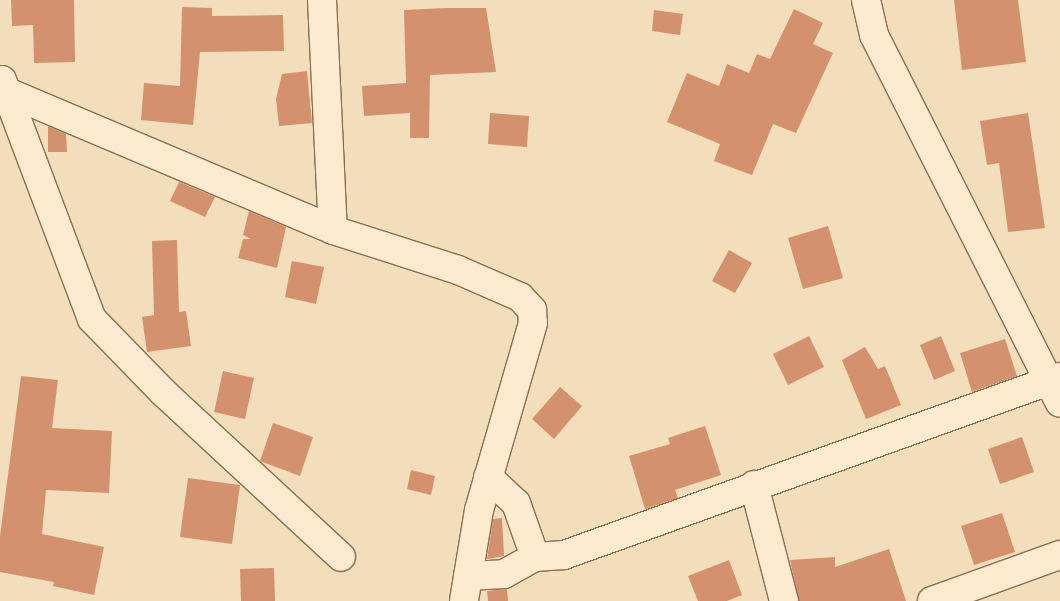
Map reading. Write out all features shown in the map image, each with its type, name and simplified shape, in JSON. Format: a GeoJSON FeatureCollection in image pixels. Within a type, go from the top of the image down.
{"type":"FeatureCollection","features":[{"type":"Feature","properties":{"kind":"street"},"geometry":{"type":"LineString","coordinates":[[322,0],[333,230]]}},
{"type":"Feature","properties":{"kind":"street"},"geometry":{"type":"LineString","coordinates":[[466,588],[504,574],[536,556],[564,554],[754,485],[1057,386],[874,35],[866,0]]}},
{"type":"Feature","properties":{"kind":"street"},"geometry":{"type":"LineString","coordinates":[[3,83],[81,120],[333,230],[502,288],[532,310],[533,323],[488,477],[466,588]]}},
{"type":"Feature","properties":{"kind":"street"},"geometry":{"type":"LineString","coordinates":[[3,83],[92,319],[164,393],[341,557]]}},
{"type":"Feature","properties":{"kind":"street"},"geometry":{"type":"LineString","coordinates":[[488,477],[516,503],[536,556]]}},
{"type":"Feature","properties":{"kind":"street"},"geometry":{"type":"LineString","coordinates":[[754,485],[784,601]]}},
{"type":"Feature","properties":{"kind":"street"},"geometry":{"type":"LineString","coordinates":[[932,601],[1060,555]]}},
{"type":"Feature","properties":{"kind":"building"},"geometry":{"type":"Polygon","coordinates":[[[11,0],[74,0],[75,62],[34,63],[33,25],[12,26],[11,0]]]}},
{"type":"Feature","properties":{"kind":"building"},"geometry":{"type":"Polygon","coordinates":[[[954,0],[1018,0],[1026,62],[962,70],[954,0]]]}},
{"type":"Feature","properties":{"kind":"building"},"geometry":{"type":"Polygon","coordinates":[[[182,7],[212,8],[212,16],[283,15],[284,51],[200,52],[193,125],[141,120],[144,83],[180,86],[182,7]]]}},
{"type":"Feature","properties":{"kind":"building"},"geometry":{"type":"Polygon","coordinates":[[[486,8],[496,72],[430,75],[429,138],[410,138],[410,113],[364,116],[362,86],[406,83],[404,10],[486,8]]]}},
{"type":"Feature","properties":{"kind":"building"},"geometry":{"type":"Polygon","coordinates":[[[794,9],[823,23],[813,44],[833,53],[796,133],[773,124],[752,175],[714,161],[720,144],[667,122],[687,73],[719,86],[727,64],[749,73],[757,54],[770,59],[794,9]]]}},
{"type":"Feature","properties":{"kind":"building"},"geometry":{"type":"Polygon","coordinates":[[[654,10],[683,14],[680,35],[652,31],[654,10]]]}},
{"type":"Feature","properties":{"kind":"building"},"geometry":{"type":"Polygon","coordinates":[[[307,71],[312,123],[279,126],[276,99],[282,74],[307,71]]]}},
{"type":"Feature","properties":{"kind":"building"},"geometry":{"type":"Polygon","coordinates":[[[490,113],[529,116],[527,147],[488,144],[490,113]]]}},
{"type":"Feature","properties":{"kind":"building"},"geometry":{"type":"Polygon","coordinates":[[[1028,113],[1045,228],[1008,232],[999,163],[987,165],[980,121],[1028,113]]]}},
{"type":"Feature","properties":{"kind":"building"},"geometry":{"type":"Polygon","coordinates":[[[48,126],[66,134],[67,152],[48,152],[48,126]]]}},
{"type":"Feature","properties":{"kind":"building"},"geometry":{"type":"Polygon","coordinates":[[[179,182],[215,197],[205,217],[170,201],[179,182]]]}},
{"type":"Feature","properties":{"kind":"building"},"geometry":{"type":"Polygon","coordinates":[[[249,211],[286,227],[277,268],[238,258],[243,239],[251,239],[243,235],[249,211]]]}},
{"type":"Feature","properties":{"kind":"building"},"geometry":{"type":"Polygon","coordinates":[[[828,226],[843,278],[803,289],[788,238],[828,226]]]}},
{"type":"Feature","properties":{"kind":"building"},"geometry":{"type":"Polygon","coordinates":[[[177,240],[179,312],[186,311],[191,346],[147,352],[142,317],[154,315],[152,241],[177,240]]]}},
{"type":"Feature","properties":{"kind":"building"},"geometry":{"type":"Polygon","coordinates":[[[729,250],[752,263],[735,293],[712,281],[729,250]]]}},
{"type":"Feature","properties":{"kind":"building"},"geometry":{"type":"Polygon","coordinates":[[[292,261],[324,267],[316,304],[285,297],[292,261]]]}},
{"type":"Feature","properties":{"kind":"building"},"geometry":{"type":"Polygon","coordinates":[[[809,336],[824,367],[788,385],[773,354],[809,336]]]}},
{"type":"Feature","properties":{"kind":"building"},"geometry":{"type":"Polygon","coordinates":[[[941,336],[955,371],[934,380],[920,345],[941,336]]]}},
{"type":"Feature","properties":{"kind":"building"},"geometry":{"type":"Polygon","coordinates":[[[1005,339],[1017,376],[972,392],[960,353],[1005,339]]]}},
{"type":"Feature","properties":{"kind":"building"},"geometry":{"type":"Polygon","coordinates":[[[865,347],[878,369],[885,366],[901,405],[866,419],[842,360],[865,347]]]}},
{"type":"Feature","properties":{"kind":"building"},"geometry":{"type":"Polygon","coordinates":[[[223,371],[254,378],[245,419],[214,412],[223,371]]]}},
{"type":"Feature","properties":{"kind":"building"},"geometry":{"type":"Polygon","coordinates":[[[21,376],[58,380],[52,428],[112,431],[109,493],[46,490],[42,534],[104,547],[94,595],[53,586],[54,582],[0,572],[0,536],[21,376]]]}},
{"type":"Feature","properties":{"kind":"building"},"geometry":{"type":"Polygon","coordinates":[[[560,387],[582,406],[554,439],[532,419],[560,387]]]}},
{"type":"Feature","properties":{"kind":"building"},"geometry":{"type":"Polygon","coordinates":[[[273,423],[313,437],[300,476],[260,461],[273,423]]]}},
{"type":"Feature","properties":{"kind":"building"},"geometry":{"type":"Polygon","coordinates":[[[705,426],[721,475],[675,490],[678,498],[645,509],[629,456],[670,444],[668,438],[705,426]]]}},
{"type":"Feature","properties":{"kind":"building"},"geometry":{"type":"Polygon","coordinates":[[[1022,437],[1034,472],[1000,484],[988,449],[1022,437]]]}},
{"type":"Feature","properties":{"kind":"building"},"geometry":{"type":"Polygon","coordinates":[[[411,470],[435,476],[431,495],[407,489],[411,470]]]}},
{"type":"Feature","properties":{"kind":"building"},"geometry":{"type":"Polygon","coordinates":[[[188,478],[240,485],[232,544],[180,537],[188,478]]]}},
{"type":"Feature","properties":{"kind":"building"},"geometry":{"type":"Polygon","coordinates":[[[1002,513],[1015,552],[974,565],[961,526],[1002,513]]]}},
{"type":"Feature","properties":{"kind":"building"},"geometry":{"type":"Polygon","coordinates":[[[502,518],[504,556],[487,559],[493,519],[502,518]]]}},
{"type":"Feature","properties":{"kind":"building"},"geometry":{"type":"Polygon","coordinates":[[[889,549],[906,601],[799,601],[790,560],[835,557],[835,567],[889,549]]]}},
{"type":"Feature","properties":{"kind":"building"},"geometry":{"type":"Polygon","coordinates":[[[729,560],[742,595],[727,601],[698,601],[688,576],[729,560]]]}},
{"type":"Feature","properties":{"kind":"building"},"geometry":{"type":"Polygon","coordinates":[[[274,568],[275,601],[241,601],[240,569],[274,568]]]}},
{"type":"Feature","properties":{"kind":"building"},"geometry":{"type":"Polygon","coordinates":[[[507,589],[508,601],[488,601],[487,591],[507,589]]]}}]}
